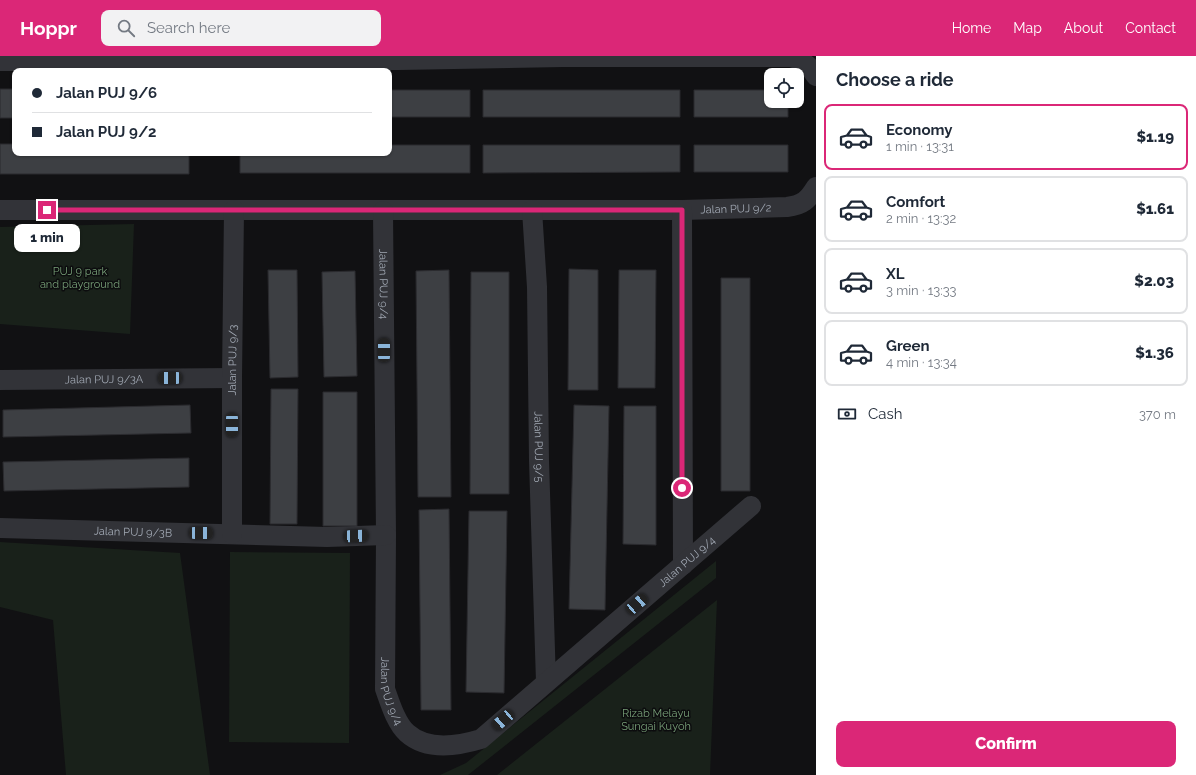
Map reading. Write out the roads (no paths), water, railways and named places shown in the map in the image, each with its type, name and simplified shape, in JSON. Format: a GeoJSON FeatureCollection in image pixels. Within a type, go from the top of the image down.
{"type":"FeatureCollection","features":[{"type":"Feature","properties":{"kind":"street"},"geometry":{"type":"LineString","coordinates":[[0,61],[262,58],[399,60],[539,57],[791,57],[800,60],[807,65],[816,76]]}},
{"type":"Feature","properties":{"kind":"street","name":"Jalan PUJ 9/2"},"geometry":{"type":"LineString","coordinates":[[0,210],[682,210],[798,206],[805,201],[816,187]]}},
{"type":"Feature","properties":{"kind":"street","name":"Jalan PUJ 9/3"},"geometry":{"type":"LineString","coordinates":[[232,534],[234,210]]}},
{"type":"Feature","properties":{"kind":"street","name":"Jalan PUJ 9/5"},"geometry":{"type":"LineString","coordinates":[[532,210],[537,287],[539,461],[546,682]]}},
{"type":"Feature","properties":{"kind":"street"},"geometry":{"type":"LineString","coordinates":[[682,210],[682,565]]}},
{"type":"Feature","properties":{"kind":"street","name":"Jalan PUJ 9/4"},"geometry":{"type":"LineString","coordinates":[[383,211],[386,535],[385,689],[391,709],[407,733],[421,741],[436,745],[451,745],[481,739],[751,506]]}},
{"type":"Feature","properties":{"kind":"street","name":"Jalan PUJ 9/3A"},"geometry":{"type":"LineString","coordinates":[[0,380],[232,378]]}},
{"type":"Feature","properties":{"kind":"street","name":"Jalan PUJ 9/3B"},"geometry":{"type":"LineString","coordinates":[[0,528],[327,537],[386,535]]}},
{"type":"Feature","properties":{"kind":"park label","name":"PUJ 9 park and playground"},"geometry":{"type":"Point","coordinates":[80,277]}},
{"type":"Feature","properties":{"kind":"park label","name":"Rizab Melayu Sungai Kuyoh"},"geometry":{"type":"Point","coordinates":[656,719]}}]}
